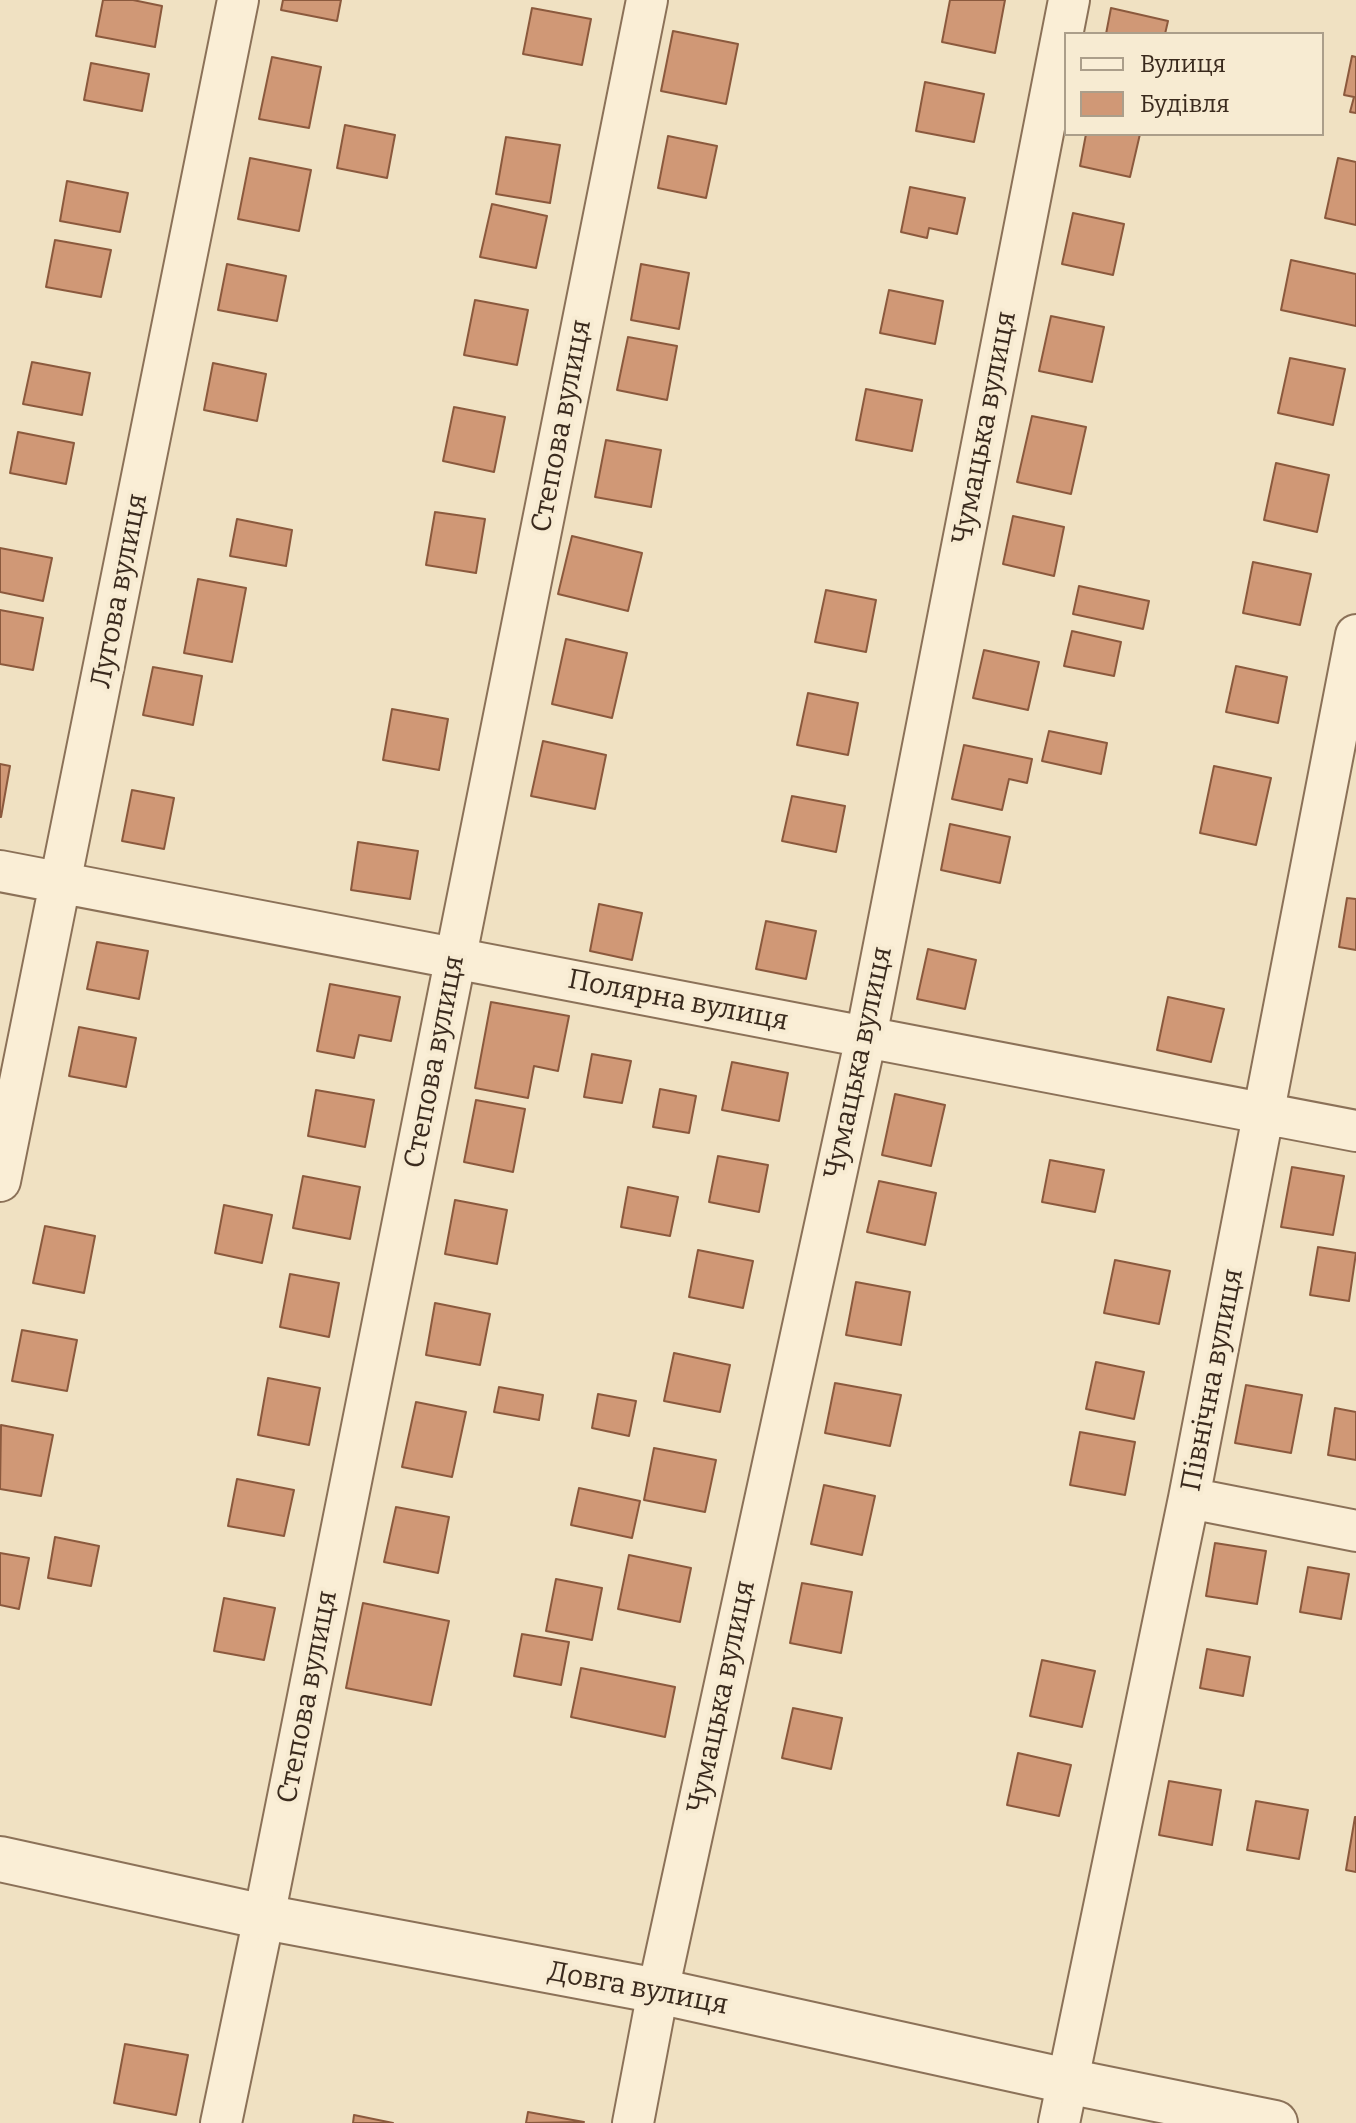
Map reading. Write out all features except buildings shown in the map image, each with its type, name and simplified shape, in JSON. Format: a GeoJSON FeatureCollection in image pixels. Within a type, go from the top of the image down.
{"type":"FeatureCollection","features":[{"type":"Feature","properties":{"kind":"street","name":"Лугова вулиця"},"geometry":{"type":"LineString","coordinates":[[0,1181],[238,0]]}},
{"type":"Feature","properties":{"kind":"street","name":"Степова вулиця"},"geometry":{"type":"LineString","coordinates":[[221,2123],[647,0]]}},
{"type":"Feature","properties":{"kind":"street","name":"Чумацька вулиця"},"geometry":{"type":"LineString","coordinates":[[633,2123],[658,1991],[866,1037],[1069,0]]}},
{"type":"Feature","properties":{"kind":"street","name":"Північна вулиця"},"geometry":{"type":"LineString","coordinates":[[1059,2123],[1189,1498],[1356,635]]}},
{"type":"Feature","properties":{"kind":"street","name":"Полярна вулиця"},"geometry":{"type":"LineString","coordinates":[[0,871],[1356,1131]]}},
{"type":"Feature","properties":{"kind":"street"},"geometry":{"type":"LineString","coordinates":[[1189,1498],[1356,1531]]}},
{"type":"Feature","properties":{"kind":"street","name":"Довга вулиця"},"geometry":{"type":"LineString","coordinates":[[0,1859],[264,1917],[658,1991],[1067,2081],[1275,2123]]}}]}
